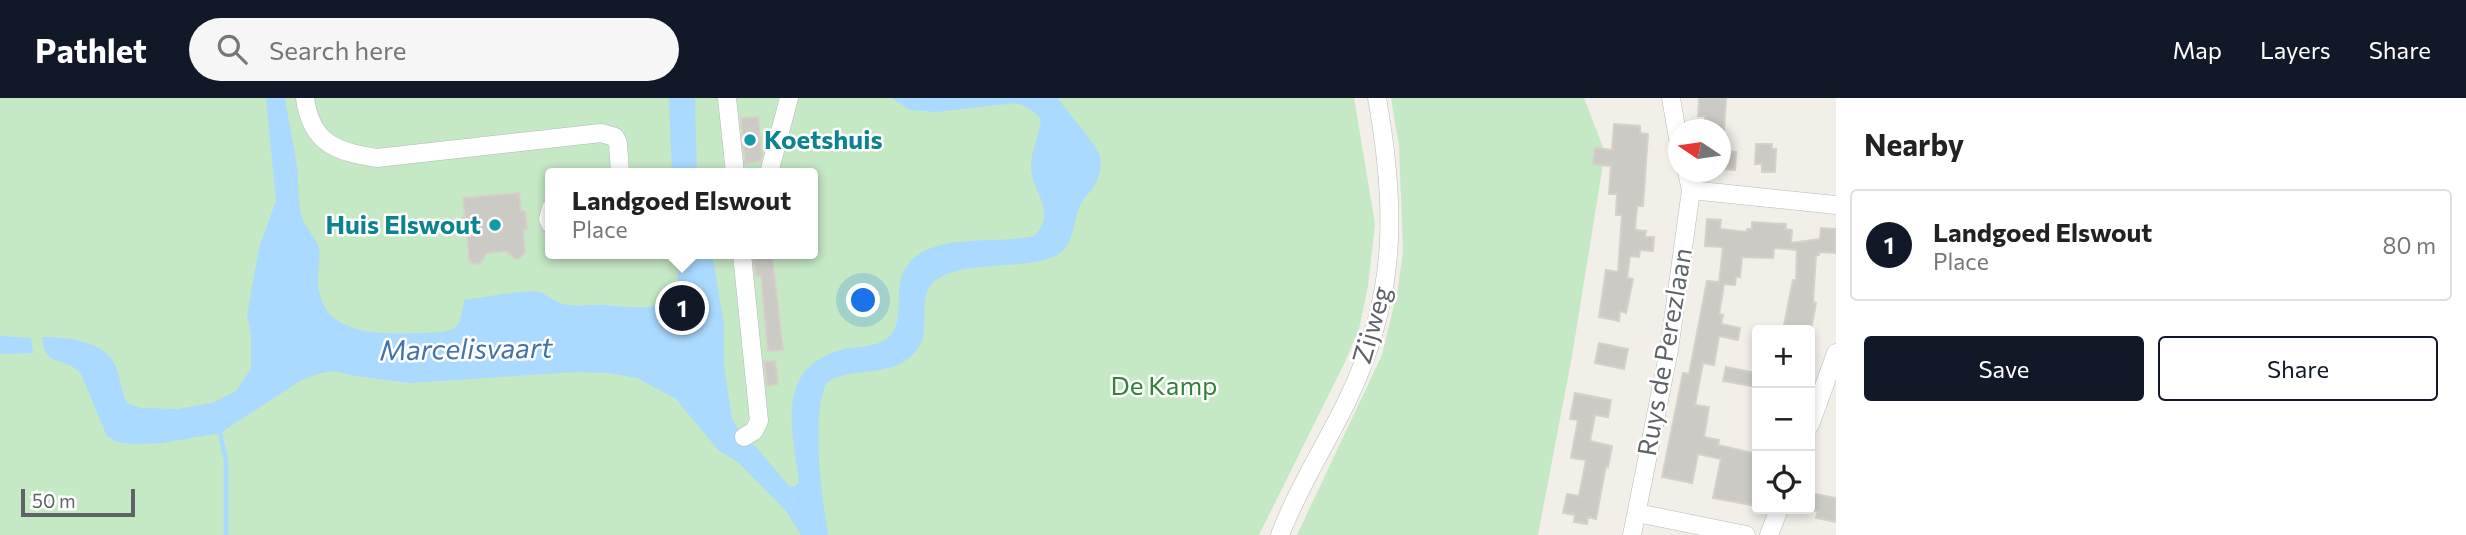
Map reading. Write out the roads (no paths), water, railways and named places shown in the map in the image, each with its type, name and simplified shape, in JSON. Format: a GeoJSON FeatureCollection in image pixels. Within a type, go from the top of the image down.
{"type":"FeatureCollection","features":[{"type":"Feature","properties":{"kind":"street"},"geometry":{"type":"LineString","coordinates":[[305,98],[306,109],[317,135],[339,151],[377,158],[601,133],[615,137],[620,168]]}},
{"type":"Feature","properties":{"kind":"street"},"geometry":{"type":"LineString","coordinates":[[727,98],[734,168]]}},
{"type":"Feature","properties":{"kind":"street"},"geometry":{"type":"LineString","coordinates":[[770,168],[789,98]]}},
{"type":"Feature","properties":{"kind":"street","name":"Zijweg"},"geometry":{"type":"LineString","coordinates":[[1280,535],[1306,476],[1360,371],[1374,334],[1385,289],[1391,238],[1377,98]]}},
{"type":"Feature","properties":{"kind":"street"},"geometry":{"type":"LineString","coordinates":[[1671,98],[1675,119]]}},
{"type":"Feature","properties":{"kind":"street"},"geometry":{"type":"LineString","coordinates":[[1689,182],[1691,190],[1836,205]]}},
{"type":"Feature","properties":{"kind":"street","name":"Ruys de Perezlaan"},"geometry":{"type":"LineString","coordinates":[[1632,535],[1669,350],[1691,190]]}},
{"type":"Feature","properties":{"kind":"street"},"geometry":{"type":"LineString","coordinates":[[743,259],[759,421],[754,431],[744,437]]}},
{"type":"Feature","properties":{"kind":"street"},"geometry":{"type":"LineString","coordinates":[[1815,411],[1836,353]]}},
{"type":"Feature","properties":{"kind":"street"},"geometry":{"type":"LineString","coordinates":[[1637,513],[1746,535]]}},
{"type":"Feature","properties":{"kind":"street"},"geometry":{"type":"LineString","coordinates":[[1769,535],[1777,514]]}},
{"type":"Feature","properties":{"kind":"water","name":"Marcelisvaart"},"geometry":{"type":"Polygon","coordinates":[[[266,98],[285,98],[297,167],[301,214],[319,248],[318,280],[324,306],[334,318],[346,325],[376,333],[449,331],[461,319],[464,300],[503,294],[539,292],[560,303],[577,306],[638,308],[659,305],[674,292],[678,278],[678,259],[713,259],[724,325],[724,365],[732,418],[741,434],[757,448],[789,486],[795,487],[799,482],[793,441],[793,402],[797,385],[806,370],[822,358],[844,349],[874,345],[890,336],[897,324],[901,279],[909,263],[922,252],[958,242],[1034,236],[1044,219],[1042,202],[1031,168],[1041,119],[1027,107],[1016,103],[936,112],[910,110],[892,98],[1058,98],[1100,157],[1096,184],[1080,206],[1066,247],[1042,261],[966,269],[935,281],[926,295],[922,340],[910,357],[888,368],[850,374],[827,382],[822,396],[818,435],[828,535],[801,535],[786,511],[738,462],[719,451],[676,399],[637,378],[608,373],[577,372],[409,383],[334,371],[300,381],[220,433],[162,443],[132,444],[117,442],[107,436],[81,374],[68,364],[51,358],[44,347],[42,337],[74,339],[103,351],[116,367],[128,404],[142,408],[177,409],[212,403],[236,391],[251,369],[251,334],[247,315],[259,248],[276,201],[266,98]]]}},
{"type":"Feature","properties":{"kind":"water"},"geometry":{"type":"Polygon","coordinates":[[[669,98],[695,98],[697,168],[672,168],[669,98]]]}},
{"type":"Feature","properties":{"kind":"water"},"geometry":{"type":"Polygon","coordinates":[[[0,336],[31,338],[33,353],[0,354],[0,336]]]}},
{"type":"Feature","properties":{"kind":"waterway"},"geometry":{"type":"LineString","coordinates":[[220,433],[226,461],[226,535]]}},
{"type":"Feature","properties":{"kind":"place","name":"Koetshuis"},"geometry":{"type":"Point","coordinates":[750,140]}},
{"type":"Feature","properties":{"kind":"place","name":"Huis Elswout"},"geometry":{"type":"Point","coordinates":[495,225]}},
{"type":"Feature","properties":{"kind":"place","name":"Landgoed Elswout"},"geometry":{"type":"Point","coordinates":[682,308]}},
{"type":"Feature","properties":{"kind":"park label","name":"De Kamp"},"geometry":{"type":"Point","coordinates":[1164,386]}}]}
